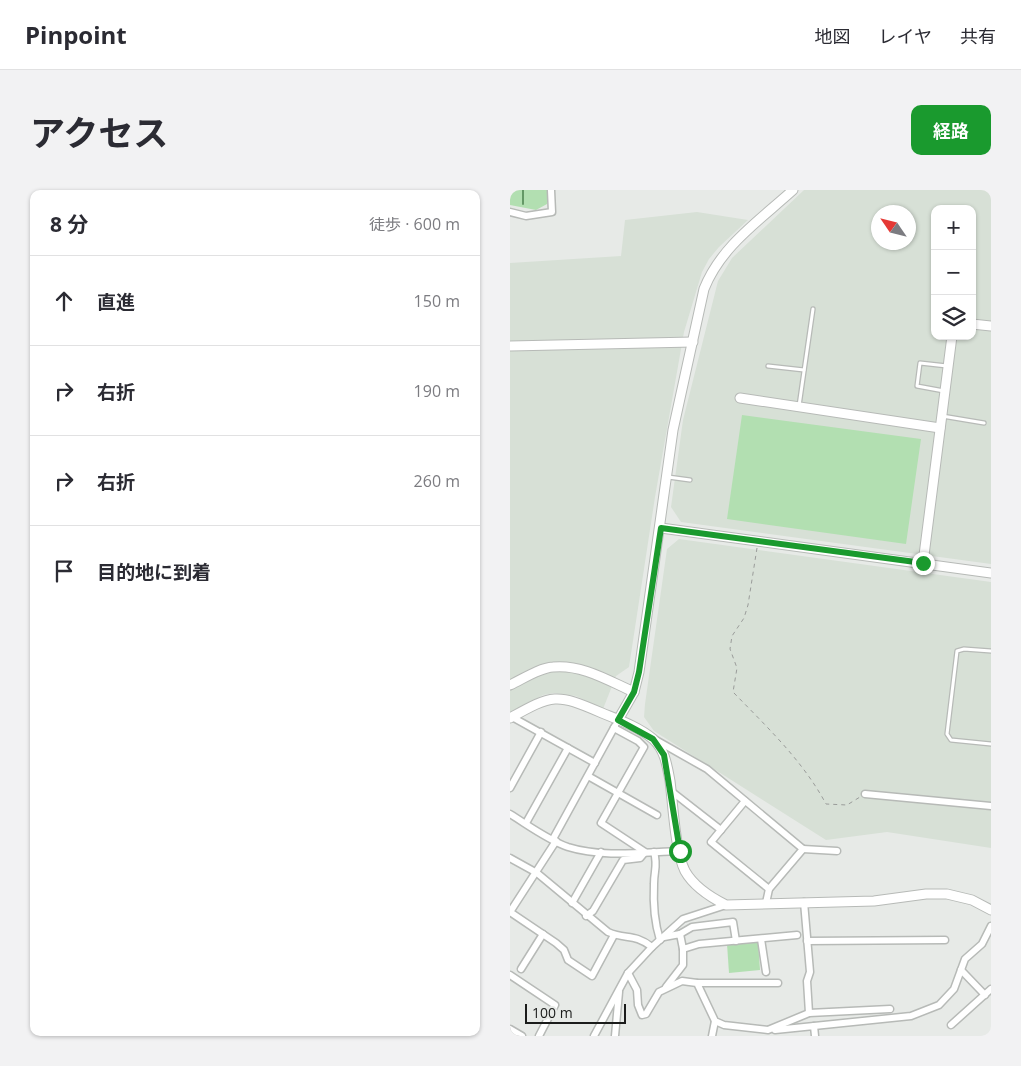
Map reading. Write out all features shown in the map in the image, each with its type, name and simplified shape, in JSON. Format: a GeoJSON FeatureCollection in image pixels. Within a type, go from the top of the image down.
{"type":"FeatureCollection","features":[{"type":"Feature","properties":{"kind":"street"},"geometry":{"type":"LineString","coordinates":[[510,212],[526,216],[552,212],[552,190]]}},
{"type":"Feature","properties":{"kind":"street"},"geometry":{"type":"LineString","coordinates":[[614,934],[592,976],[568,960],[564,950],[510,912],[536,872],[634,692],[639,672],[661,528],[673,430],[704,288],[712,269],[727,249],[793,190]]}},
{"type":"Feature","properties":{"kind":"street"},"geometry":{"type":"LineString","coordinates":[[976,324],[991,326]]}},
{"type":"Feature","properties":{"kind":"street"},"geometry":{"type":"LineString","coordinates":[[923,563],[951,340]]}},
{"type":"Feature","properties":{"kind":"street"},"geometry":{"type":"LineString","coordinates":[[510,346],[692,342]]}},
{"type":"Feature","properties":{"kind":"street"},"geometry":{"type":"LineString","coordinates":[[740,398],[940,428]]}},
{"type":"Feature","properties":{"kind":"street"},"geometry":{"type":"LineString","coordinates":[[661,528],[991,573]]}},
{"type":"Feature","properties":{"kind":"street"},"geometry":{"type":"LineString","coordinates":[[510,685],[552,667],[572,667],[590,672],[634,692]]}},
{"type":"Feature","properties":{"kind":"street"},"geometry":{"type":"LineString","coordinates":[[511,718],[534,704],[553,698],[573,700],[616,724],[653,739],[707,769],[803,848],[837,851]]}},
{"type":"Feature","properties":{"kind":"street"},"geometry":{"type":"LineString","coordinates":[[511,718],[541,732],[595,764]]}},
{"type":"Feature","properties":{"kind":"street"},"geometry":{"type":"LineString","coordinates":[[616,724],[644,747],[602,823],[645,852]]}},
{"type":"Feature","properties":{"kind":"street"},"geometry":{"type":"LineString","coordinates":[[510,788],[541,732]]}},
{"type":"Feature","properties":{"kind":"street"},"geometry":{"type":"LineString","coordinates":[[653,739],[664,755],[680,851],[685,870],[697,886],[712,898],[726,905]]}},
{"type":"Feature","properties":{"kind":"street"},"geometry":{"type":"LineString","coordinates":[[526,824],[568,748]]}},
{"type":"Feature","properties":{"kind":"street"},"geometry":{"type":"LineString","coordinates":[[588,776],[656,815]]}},
{"type":"Feature","properties":{"kind":"street"},"geometry":{"type":"LineString","coordinates":[[671,791],[721,830]]}},
{"type":"Feature","properties":{"kind":"street"},"geometry":{"type":"LineString","coordinates":[[865,794],[991,806]]}},
{"type":"Feature","properties":{"kind":"street"},"geometry":{"type":"LineString","coordinates":[[745,801],[711,842],[769,889]]}},
{"type":"Feature","properties":{"kind":"street"},"geometry":{"type":"LineString","coordinates":[[510,814],[554,840],[578,849],[600,852],[680,851]]}},
{"type":"Feature","properties":{"kind":"street"},"geometry":{"type":"LineString","coordinates":[[766,903],[769,889],[803,848]]}},
{"type":"Feature","properties":{"kind":"street"},"geometry":{"type":"LineString","coordinates":[[572,903],[600,852]]}},
{"type":"Feature","properties":{"kind":"street"},"geometry":{"type":"LineString","coordinates":[[586,916],[593,911],[622,860],[640,858],[645,852]]}},
{"type":"Feature","properties":{"kind":"street"},"geometry":{"type":"LineString","coordinates":[[654,852],[658,864],[654,881],[653,918],[661,938]]}},
{"type":"Feature","properties":{"kind":"street"},"geometry":{"type":"LineString","coordinates":[[510,858],[536,872],[586,916],[614,934],[641,939],[652,947]]}},
{"type":"Feature","properties":{"kind":"street"},"geometry":{"type":"LineString","coordinates":[[594,1036],[628,973],[661,938],[683,919],[726,905],[874,901],[926,894],[947,894],[972,900],[991,910]]}},
{"type":"Feature","properties":{"kind":"street"},"geometry":{"type":"LineString","coordinates":[[804,902],[808,941],[809,1013]]}},
{"type":"Feature","properties":{"kind":"street"},"geometry":{"type":"LineString","coordinates":[[661,938],[680,934],[692,927],[733,922],[736,941]]}},
{"type":"Feature","properties":{"kind":"street"},"geometry":{"type":"LineString","coordinates":[[715,1021],[724,1025],[768,1030],[911,1016],[939,1005],[946,999],[954,989],[965,959],[982,944],[991,926]]}},
{"type":"Feature","properties":{"kind":"street"},"geometry":{"type":"LineString","coordinates":[[521,968],[543,934]]}},
{"type":"Feature","properties":{"kind":"street"},"geometry":{"type":"LineString","coordinates":[[666,987],[683,965],[683,949],[680,934]]}},
{"type":"Feature","properties":{"kind":"street"},"geometry":{"type":"LineString","coordinates":[[683,949],[699,944],[797,935]]}},
{"type":"Feature","properties":{"kind":"street"},"geometry":{"type":"LineString","coordinates":[[761,938],[766,972]]}},
{"type":"Feature","properties":{"kind":"street"},"geometry":{"type":"LineString","coordinates":[[808,941],[944,940]]}},
{"type":"Feature","properties":{"kind":"street"},"geometry":{"type":"LineString","coordinates":[[961,970],[985,995]]}},
{"type":"Feature","properties":{"kind":"street"},"geometry":{"type":"LineString","coordinates":[[628,973],[637,990],[638,1005],[642,1015],[646,1014],[659,992],[682,981],[697,983],[778,983]]}},
{"type":"Feature","properties":{"kind":"street"},"geometry":{"type":"LineString","coordinates":[[510,975],[556,1005],[539,1036]]}},
{"type":"Feature","properties":{"kind":"street"},"geometry":{"type":"LineString","coordinates":[[697,983],[715,1021],[712,1036]]}},
{"type":"Feature","properties":{"kind":"street"},"geometry":{"type":"LineString","coordinates":[[615,1036],[620,989]]}},
{"type":"Feature","properties":{"kind":"street"},"geometry":{"type":"LineString","coordinates":[[951,1025],[991,989]]}},
{"type":"Feature","properties":{"kind":"street"},"geometry":{"type":"LineString","coordinates":[[768,1030],[809,1013],[890,1009]]}},
{"type":"Feature","properties":{"kind":"street"},"geometry":{"type":"LineString","coordinates":[[814,1026],[815,1036]]}},
{"type":"Feature","properties":{"kind":"street"},"geometry":{"type":"LineString","coordinates":[[510,1028],[522,1036]]}},
{"type":"Feature","properties":{"kind":"lane"},"geometry":{"type":"LineString","coordinates":[[799,407],[813,309]]}},
{"type":"Feature","properties":{"kind":"lane"},"geometry":{"type":"LineString","coordinates":[[945,391],[917,386],[920,362],[948,366]]}},
{"type":"Feature","properties":{"kind":"lane"},"geometry":{"type":"LineString","coordinates":[[768,366],[804,370]]}},
{"type":"Feature","properties":{"kind":"lane"},"geometry":{"type":"LineString","coordinates":[[942,416],[984,423]]}},
{"type":"Feature","properties":{"kind":"lane"},"geometry":{"type":"LineString","coordinates":[[667,477],[690,480]]}},
{"type":"Feature","properties":{"kind":"lane"},"geometry":{"type":"LineString","coordinates":[[991,651],[964,649],[957,651],[947,734],[951,740],[991,744]]}},
{"type":"Feature","properties":{"kind":"path"},"geometry":{"type":"LineString","coordinates":[[758,541],[748,605],[744,618],[732,636],[730,649],[737,668],[733,692],[797,759],[815,784],[826,804],[847,806],[865,794]]}},
{"type":"Feature","properties":{"kind":"shaded area"},"geometry":{"type":"Polygon","coordinates":[[[804,190],[991,190],[991,564],[681,522],[671,507],[683,420],[718,281],[732,258],[804,190]]]}},
{"type":"Feature","properties":{"kind":"shaded area"},"geometry":{"type":"Polygon","coordinates":[[[697,212],[748,220],[709,259],[702,272],[684,332],[655,497],[629,667],[616,676],[603,709],[576,696],[554,693],[543,695],[510,712],[510,263],[621,256],[625,220],[697,212]]]}},
{"type":"Feature","properties":{"kind":"shaded area"},"geometry":{"type":"Polygon","coordinates":[[[679,539],[991,582],[991,848],[887,832],[826,840],[654,731],[644,717],[645,704],[667,549],[679,539]]]}},
{"type":"Feature","properties":{"kind":"green space"},"geometry":{"type":"Polygon","coordinates":[[[510,190],[547,190],[547,204],[536,210],[510,205],[510,190]]]}},
{"type":"Feature","properties":{"kind":"green space"},"geometry":{"type":"Polygon","coordinates":[[[742,415],[921,439],[906,544],[727,519],[742,415]]]}},
{"type":"Feature","properties":{"kind":"green space"},"geometry":{"type":"Polygon","coordinates":[[[758,942],[760,970],[729,973],[727,944],[758,942]]]}},
{"type":"Feature","properties":{"kind":"waterway"},"geometry":{"type":"LineString","coordinates":[[523,190],[523,204]]}},
{"type":"Feature","properties":{"kind":"route"},"geometry":{"type":"LineString","coordinates":[[680,851],[664,755],[653,739],[642,731],[618,720],[634,692],[639,672],[661,528],[923,563]]}}]}
